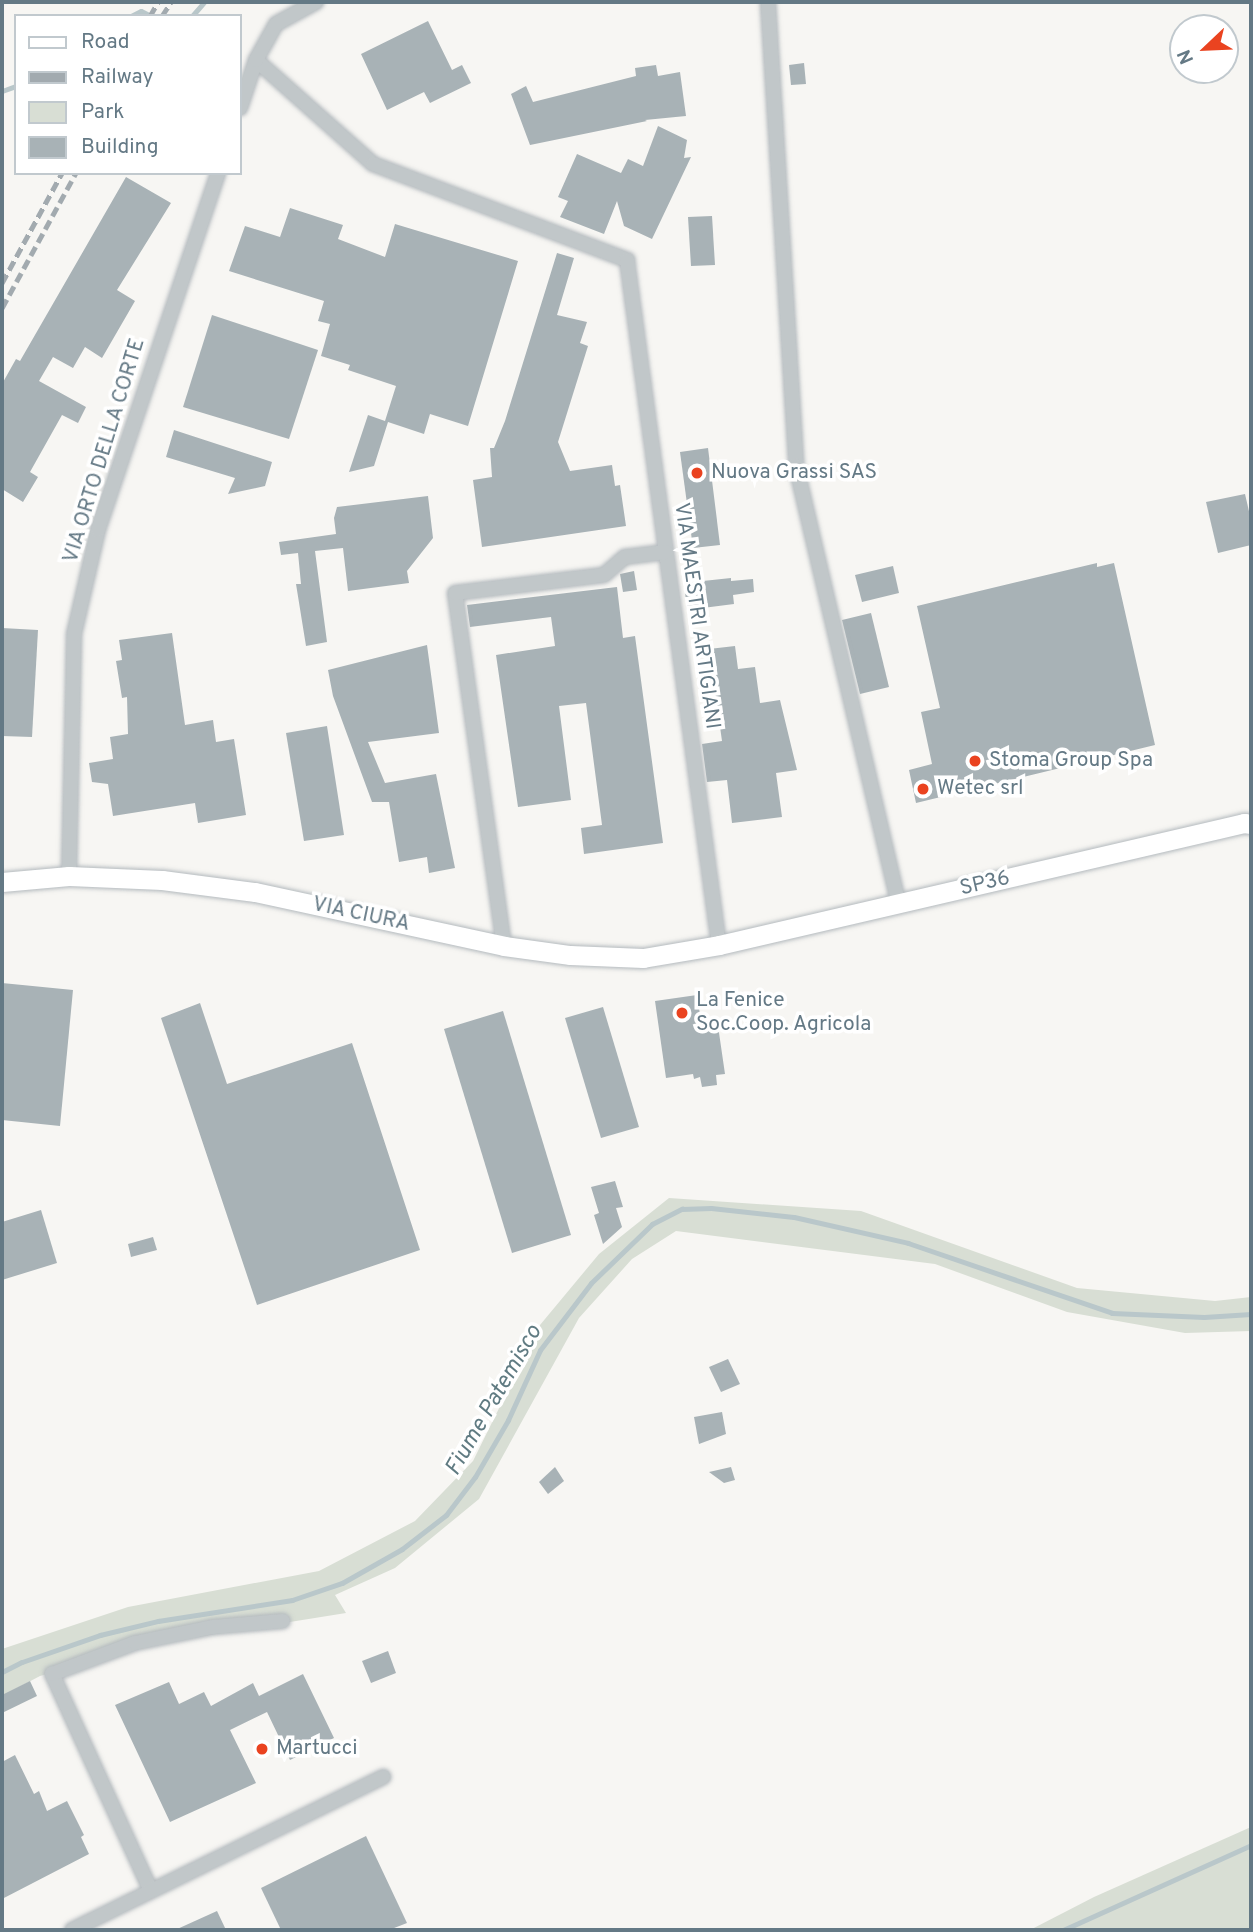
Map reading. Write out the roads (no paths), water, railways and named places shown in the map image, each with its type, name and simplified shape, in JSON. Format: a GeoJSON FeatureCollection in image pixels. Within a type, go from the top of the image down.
{"type":"FeatureCollection","features":[{"type":"Feature","properties":{"kind":"main road","name":"SP36"},"geometry":{"type":"LineString","coordinates":[[719,945],[1244,823],[1251,824]]}},
{"type":"Feature","properties":{"kind":"main road","name":"VIA CIURA"},"geometry":{"type":"LineString","coordinates":[[2,882],[69,876],[162,880],[255,892],[504,946],[570,956],[643,958],[719,945]]}},
{"type":"Feature","properties":{"kind":"street"},"geometry":{"type":"LineString","coordinates":[[242,102],[256,60],[276,24],[316,2]]}},
{"type":"Feature","properties":{"kind":"street"},"geometry":{"type":"LineString","coordinates":[[768,2],[796,466],[899,905]]}},
{"type":"Feature","properties":{"kind":"street","name":"VIA MAESTRI ARTIGIANI"},"geometry":{"type":"LineString","coordinates":[[256,60],[373,164],[628,260],[719,945]]}},
{"type":"Feature","properties":{"kind":"street","name":"VIA ORTO DELLA CORTE"},"geometry":{"type":"LineString","coordinates":[[69,876],[74,634],[98,530],[217,175]]}},
{"type":"Feature","properties":{"kind":"street"},"geometry":{"type":"LineString","coordinates":[[504,946],[455,593],[604,575],[625,557],[666,552]]}},
{"type":"Feature","properties":{"kind":"street"},"geometry":{"type":"LineString","coordinates":[[151,1891],[51,1674],[135,1643],[213,1627],[283,1621]]}},
{"type":"Feature","properties":{"kind":"street"},"geometry":{"type":"LineString","coordinates":[[72,1930],[383,1777]]}},
{"type":"Feature","properties":{"kind":"waterway"},"geometry":{"type":"LineString","coordinates":[[194,14],[204,2]]}},
{"type":"Feature","properties":{"kind":"waterway"},"geometry":{"type":"LineString","coordinates":[[135,14],[141,11],[147,14]]}},
{"type":"Feature","properties":{"kind":"waterway"},"geometry":{"type":"LineString","coordinates":[[2,91],[14,87]]}},
{"type":"Feature","properties":{"kind":"waterway","name":"Fiume Patemisco"},"geometry":{"type":"LineString","coordinates":[[2,1672],[22,1662],[100,1635],[158,1621],[292,1600],[342,1583],[402,1549],[446,1515],[475,1477],[508,1420],[540,1350],[591,1283],[652,1224],[682,1209],[711,1208],[794,1217],[908,1243],[1112,1313],[1204,1317],[1251,1314]]}},
{"type":"Feature","properties":{"kind":"waterway"},"geometry":{"type":"LineString","coordinates":[[1063,1930],[1251,1845]]}},
{"type":"Feature","properties":{"kind":"railway"},"geometry":{"type":"LineString","coordinates":[[151,14],[158,2]]}},
{"type":"Feature","properties":{"kind":"railway"},"geometry":{"type":"LineString","coordinates":[[163,14],[171,2]]}},
{"type":"Feature","properties":{"kind":"railway"},"geometry":{"type":"LineString","coordinates":[[2,283],[61,175]]}},
{"type":"Feature","properties":{"kind":"railway"},"geometry":{"type":"LineString","coordinates":[[2,308],[75,175]]}},
{"type":"Feature","properties":{"kind":"place","name":"Nuova Grassi SAS"},"geometry":{"type":"Point","coordinates":[697,473]}},
{"type":"Feature","properties":{"kind":"place","name":"Stoma Group Spa"},"geometry":{"type":"Point","coordinates":[975,761]}},
{"type":"Feature","properties":{"kind":"place","name":"Wetec srl"},"geometry":{"type":"Point","coordinates":[923,789]}},
{"type":"Feature","properties":{"kind":"place","name":"La Fenice Soc.Coop. Agricola"},"geometry":{"type":"Point","coordinates":[682,1013]}},
{"type":"Feature","properties":{"kind":"place","name":"Martucci"},"geometry":{"type":"Point","coordinates":[262,1749]}}]}
